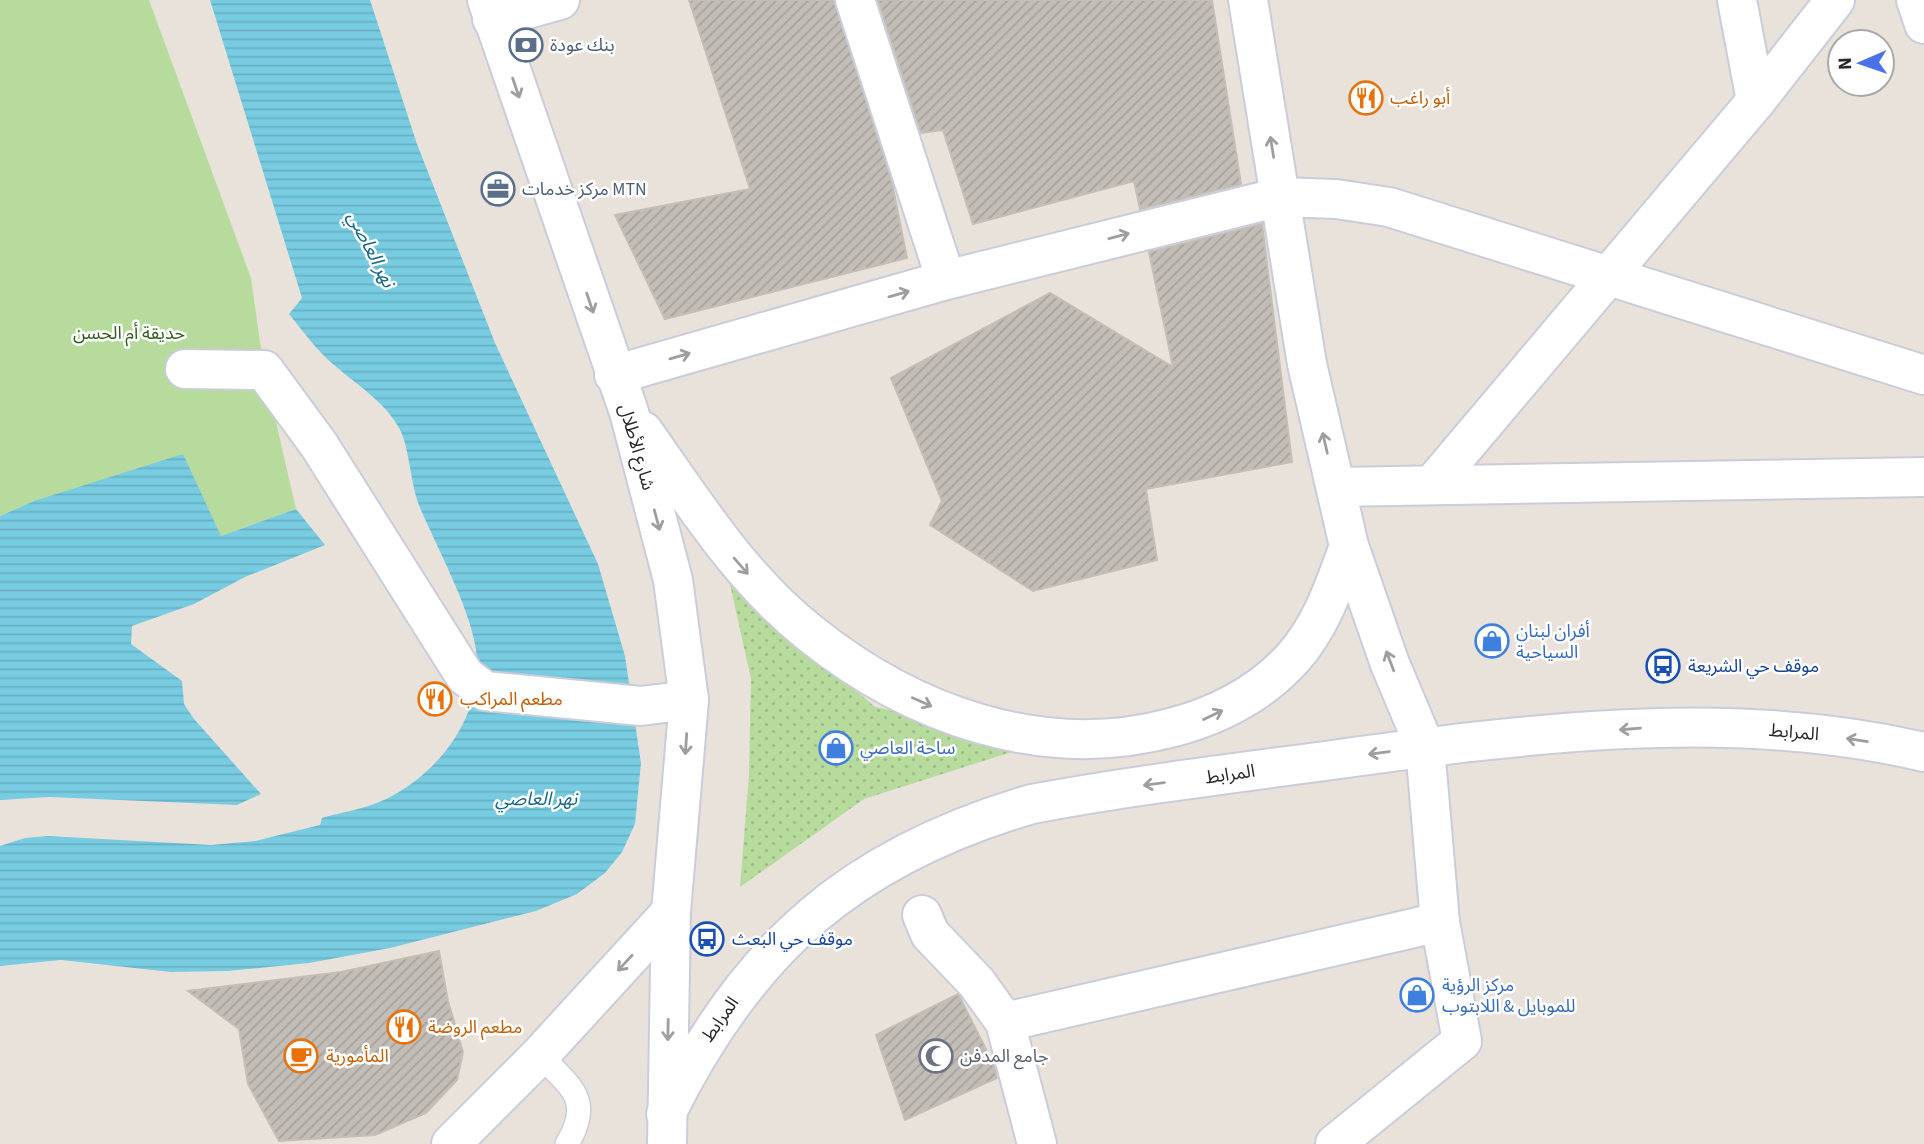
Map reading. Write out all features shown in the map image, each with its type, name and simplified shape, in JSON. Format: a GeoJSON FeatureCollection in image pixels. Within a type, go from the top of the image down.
{"type":"FeatureCollection","features":[{"type":"Feature","properties":{"kind":"street"},"geometry":{"type":"LineString","coordinates":[[489,9],[560,0]]}},
{"type":"Feature","properties":{"kind":"street"},"geometry":{"type":"LineString","coordinates":[[855,0],[946,280]]}},
{"type":"Feature","properties":{"kind":"street"},"geometry":{"type":"LineString","coordinates":[[1248,0],[1307,364],[1349,546],[1390,664],[1425,747],[1440,922],[1462,1041],[1335,1144]]}},
{"type":"Feature","properties":{"kind":"street"},"geometry":{"type":"LineString","coordinates":[[1737,0],[1756,101]]}},
{"type":"Feature","properties":{"kind":"street"},"geometry":{"type":"LineString","coordinates":[[1432,485],[1608,273],[1756,101],[1835,0]]}},
{"type":"Feature","properties":{"kind":"street"},"geometry":{"type":"LineString","coordinates":[[1916,0],[1924,24]]}},
{"type":"Feature","properties":{"kind":"street","name":"شارع الأطلال"},"geometry":{"type":"LineString","coordinates":[[489,9],[629,412],[673,580],[690,700],[671,912],[667,1129]]}},
{"type":"Feature","properties":{"kind":"street"},"geometry":{"type":"LineString","coordinates":[[614,375],[946,280],[1280,197],[1336,199],[1389,207],[1608,273],[1924,375]]}},
{"type":"Feature","properties":{"kind":"street"},"geometry":{"type":"LineString","coordinates":[[185,369],[264,370],[319,445],[465,676],[485,691],[641,706],[690,700]]}},
{"type":"Feature","properties":{"kind":"street"},"geometry":{"type":"LineString","coordinates":[[629,412],[720,542],[762,591],[810,634],[862,670],[918,701],[978,724],[1040,738],[1103,740],[1156,732],[1209,718],[1257,691],[1293,658],[1328,603],[1349,546]]}},
{"type":"Feature","properties":{"kind":"street"},"geometry":{"type":"LineString","coordinates":[[1336,487],[1924,477]]}},
{"type":"Feature","properties":{"kind":"street","name":"المرابط"},"geometry":{"type":"LineString","coordinates":[[667,1129],[693,1058],[727,1006],[767,958],[812,915],[862,878],[915,846],[972,821],[1032,804],[1425,747],[1649,727],[1735,727],[1821,734],[1924,752]]}},
{"type":"Feature","properties":{"kind":"street"},"geometry":{"type":"LineString","coordinates":[[451,1144],[540,1055],[671,912]]}},
{"type":"Feature","properties":{"kind":"street"},"geometry":{"type":"LineString","coordinates":[[922,915],[930,934],[976,982],[1005,1022],[1037,1144]]}},
{"type":"Feature","properties":{"kind":"street"},"geometry":{"type":"LineString","coordinates":[[1005,1022],[1440,922]]}},
{"type":"Feature","properties":{"kind":"lane"},"geometry":{"type":"LineString","coordinates":[[540,1055],[577,1094],[579,1123],[567,1144]]}},
{"type":"Feature","properties":{"kind":"green space","name":"حديقة أم الحسن"},"geometry":{"type":"Polygon","coordinates":[[[0,0],[149,0],[251,278],[264,370],[296,509],[221,536],[34,501],[0,516],[0,0]]]}},
{"type":"Feature","properties":{"kind":"green space"},"geometry":{"type":"Polygon","coordinates":[[[720,539],[787,631],[875,707],[1043,742],[864,799],[740,887],[749,775],[751,679],[720,539]]]}},
{"type":"Feature","properties":{"kind":"water","name":"نهر العاصي"},"geometry":{"type":"Polygon","coordinates":[[[210,0],[370,0],[417,144],[495,343],[598,564],[625,656],[641,763],[635,824],[622,852],[605,873],[577,894],[536,911],[390,948],[309,963],[228,971],[171,972],[61,960],[0,966],[0,846],[25,838],[48,836],[211,845],[255,841],[320,825],[322,818],[384,800],[421,776],[452,742],[472,702],[477,658],[474,641],[454,583],[417,500],[403,436],[378,402],[322,354],[289,314],[302,298],[210,0]]]}},
{"type":"Feature","properties":{"kind":"water"},"geometry":{"type":"Polygon","coordinates":[[[183,454],[221,536],[296,509],[325,545],[245,577],[194,604],[132,626],[131,644],[182,681],[184,704],[194,719],[261,794],[237,805],[49,797],[0,800],[0,516],[34,501],[183,454]]]}},
{"type":"Feature","properties":{"kind":"building"},"geometry":{"type":"Polygon","coordinates":[[[689,0],[834,0],[892,183],[907,258],[665,319],[615,215],[750,189],[689,0]]]}},
{"type":"Feature","properties":{"kind":"building"},"geometry":{"type":"Polygon","coordinates":[[[878,0],[1212,0],[1241,184],[1140,209],[1134,181],[973,224],[943,130],[921,133],[878,0]]]}},
{"type":"Feature","properties":{"kind":"building"},"geometry":{"type":"Polygon","coordinates":[[[1262,224],[1292,462],[1146,489],[1157,560],[1033,591],[930,525],[942,501],[891,378],[1050,293],[1173,367],[1149,252],[1262,224]]]}},
{"type":"Feature","properties":{"kind":"building"},"geometry":{"type":"Polygon","coordinates":[[[439,951],[448,1001],[463,1052],[457,1080],[426,1113],[375,1135],[279,1141],[248,1084],[239,1029],[188,991],[341,972],[439,951]]]}},
{"type":"Feature","properties":{"kind":"building","name":"جامع المدفن"},"geometry":{"type":"Polygon","coordinates":[[[958,994],[993,1063],[997,1078],[905,1120],[876,1035],[958,994]]]}},
{"type":"Feature","properties":{"kind":"place","name":"بنك عودة"},"geometry":{"type":"Point","coordinates":[526,45]}},
{"type":"Feature","properties":{"kind":"place","name":"أبو راغب"},"geometry":{"type":"Point","coordinates":[1366,98]}},
{"type":"Feature","properties":{"kind":"place","name":"مركز خدمات MTN"},"geometry":{"type":"Point","coordinates":[498,189]}},
{"type":"Feature","properties":{"kind":"place","name":"أفران لبنان السياحية"},"geometry":{"type":"Point","coordinates":[1492,641]}},
{"type":"Feature","properties":{"kind":"place","name":"موقف حي الشريعة"},"geometry":{"type":"Point","coordinates":[1663,666]}},
{"type":"Feature","properties":{"kind":"place","name":"مطعم المراكب"},"geometry":{"type":"Point","coordinates":[435,699]}},
{"type":"Feature","properties":{"kind":"place","name":"ساحة العاصي"},"geometry":{"type":"Point","coordinates":[836,748]}},
{"type":"Feature","properties":{"kind":"place","name":"موقف حي البعث"},"geometry":{"type":"Point","coordinates":[707,939]}},
{"type":"Feature","properties":{"kind":"place","name":"مركز الرؤية للموبايل & اللابتوب"},"geometry":{"type":"Point","coordinates":[1417,995]}},
{"type":"Feature","properties":{"kind":"place","name":"مطعم الروضة"},"geometry":{"type":"Point","coordinates":[404,1027]}},
{"type":"Feature","properties":{"kind":"place","name":"المأمورية"},"geometry":{"type":"Point","coordinates":[301,1056]}},
{"type":"Feature","properties":{"kind":"place","name":"جامع المدفن"},"geometry":{"type":"Point","coordinates":[936,1056]}}]}
